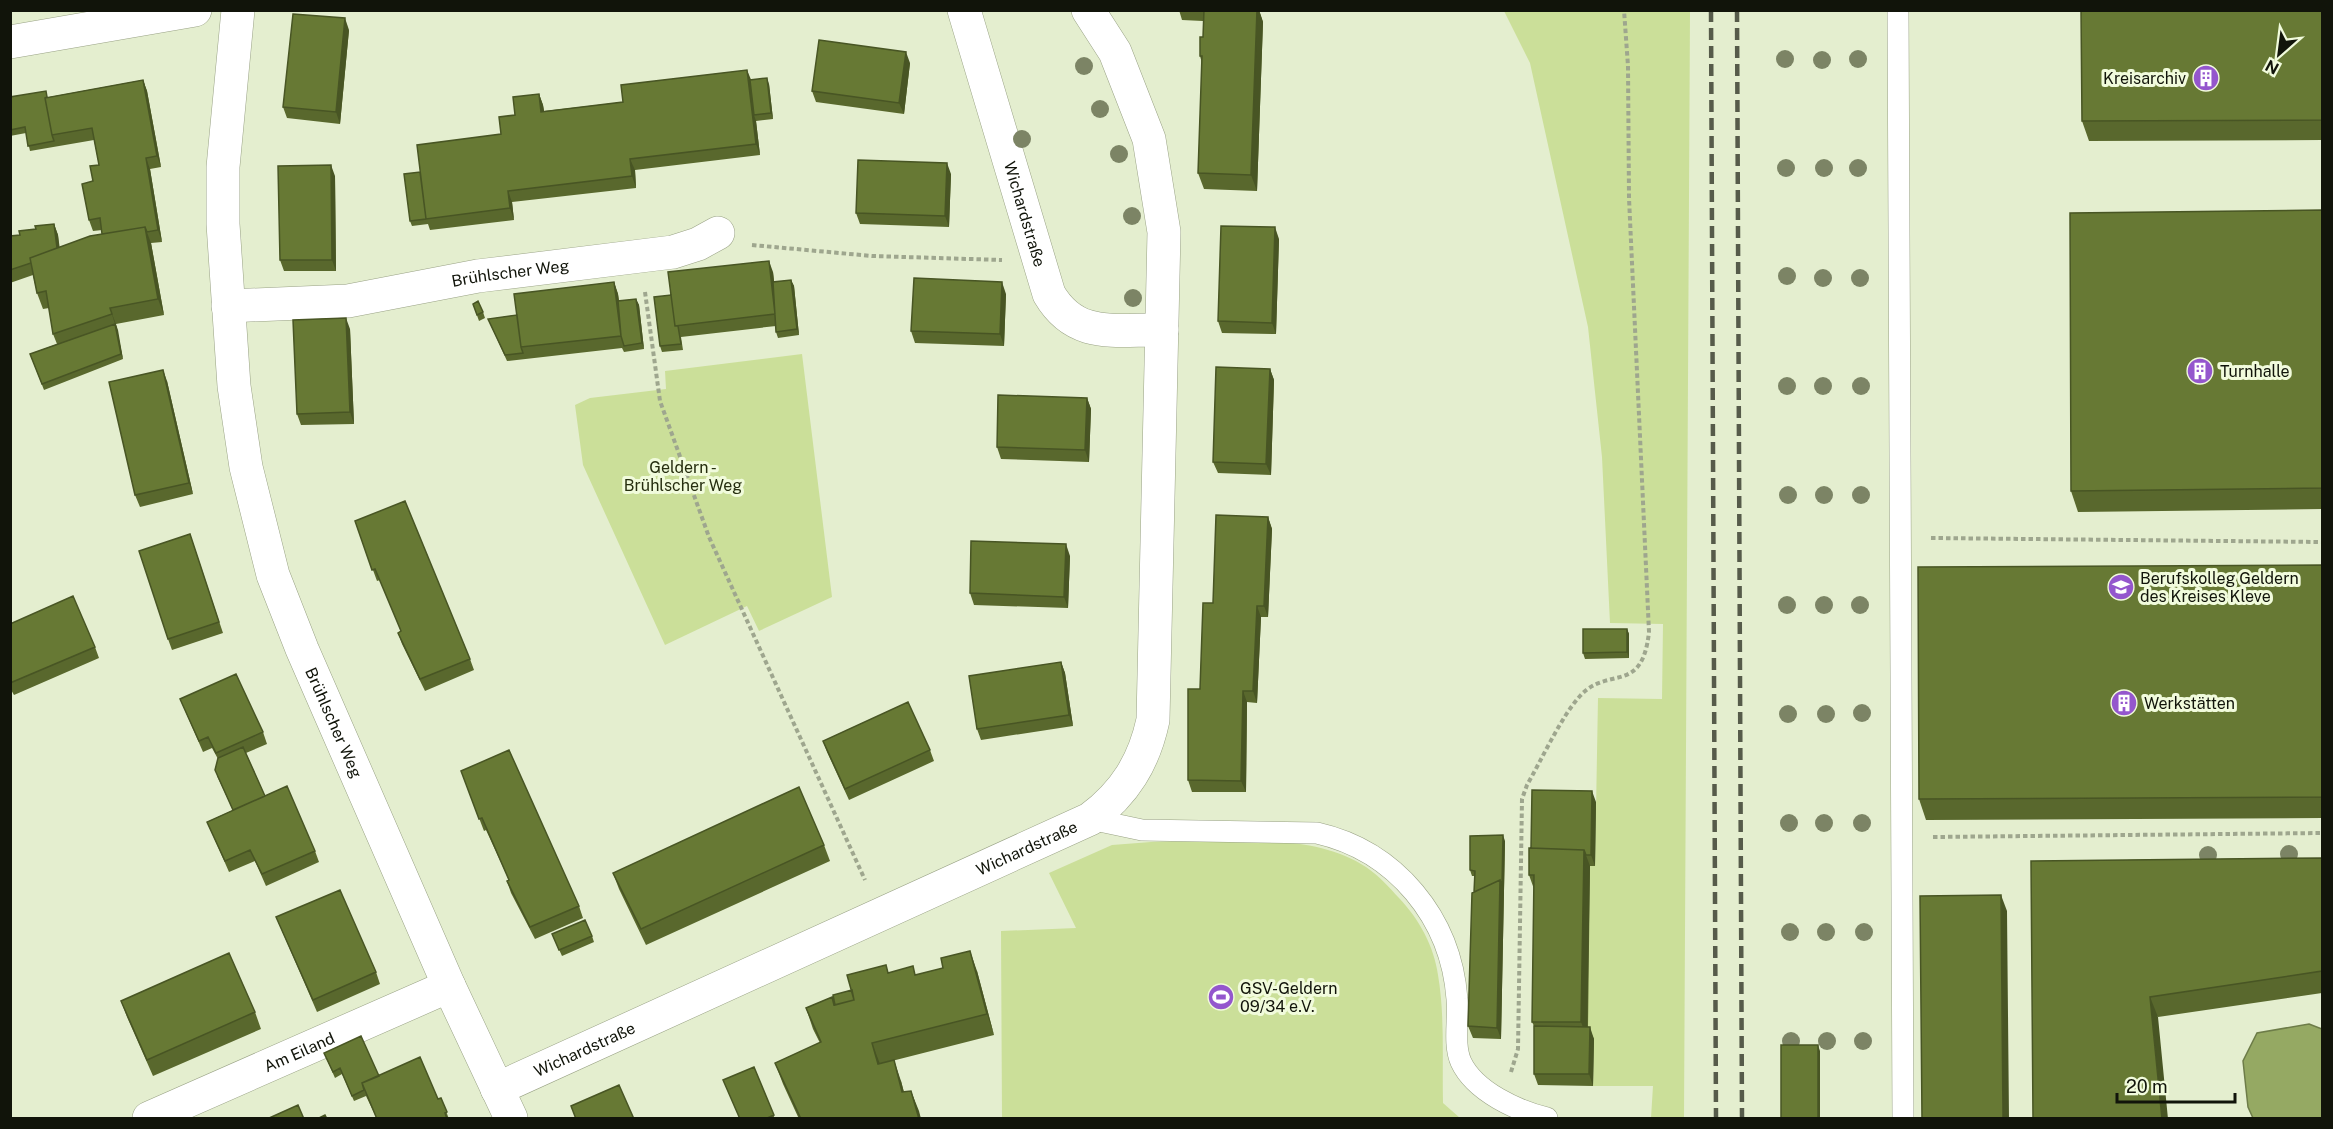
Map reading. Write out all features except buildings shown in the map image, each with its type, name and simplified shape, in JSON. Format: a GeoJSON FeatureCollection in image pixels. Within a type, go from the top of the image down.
{"type":"FeatureCollection","features":[{"type":"Feature","properties":{"kind":"street"},"geometry":{"type":"LineString","coordinates":[[10,42],[195,10]]}},
{"type":"Feature","properties":{"kind":"street","name":"Brühlscher Weg"},"geometry":{"type":"LineString","coordinates":[[238,10],[223,167],[228,306],[234,386],[246,467],[273,575],[302,649],[449,986],[511,1119]]}},
{"type":"Feature","properties":{"kind":"street","name":"Wichardstraße"},"geometry":{"type":"LineString","coordinates":[[963,10],[1049,294],[1059,311],[1073,322],[1089,329],[1162,330]]}},
{"type":"Feature","properties":{"kind":"street","name":"Wichardstraße"},"geometry":{"type":"LineString","coordinates":[[497,1089],[1090,819],[1108,806],[1138,767],[1148,747],[1153,720],[1164,232],[1149,139],[1115,52],[1088,10]]}},
{"type":"Feature","properties":{"kind":"street","name":"Brühlscher Weg"},"geometry":{"type":"LineString","coordinates":[[228,306],[348,301],[478,276],[673,252],[698,244],[717,233]]}},
{"type":"Feature","properties":{"kind":"street","name":"Am Eiland"},"geometry":{"type":"LineString","coordinates":[[149,1119],[449,986]]}},
{"type":"Feature","properties":{"kind":"lane"},"geometry":{"type":"LineString","coordinates":[[1898,10],[1903,1119]]}},
{"type":"Feature","properties":{"kind":"lane"},"geometry":{"type":"LineString","coordinates":[[1090,819],[1142,830],[1317,833],[1353,846],[1389,868],[1426,905],[1444,940],[1457,998],[1459,1054],[1462,1064],[1481,1086],[1495,1096],[1524,1111],[1547,1119]]}},
{"type":"Feature","properties":{"kind":"path"},"geometry":{"type":"LineString","coordinates":[[1495,1096],[1512,1069],[1518,1049],[1522,799],[1527,785],[1581,694],[1590,687],[1622,677],[1635,669],[1644,659],[1647,647],[1649,618],[1629,198],[1628,66],[1624,10]]}},
{"type":"Feature","properties":{"kind":"path"},"geometry":{"type":"LineString","coordinates":[[717,233],[752,245],[789,250],[872,256],[1039,261]]}},
{"type":"Feature","properties":{"kind":"path"},"geometry":{"type":"LineString","coordinates":[[641,257],[653,362],[669,428],[709,537],[880,913]]}},
{"type":"Feature","properties":{"kind":"path"},"geometry":{"type":"LineString","coordinates":[[1900,538],[2322,542]]}},
{"type":"Feature","properties":{"kind":"path"},"geometry":{"type":"LineString","coordinates":[[1902,837],[2322,833]]}},
{"type":"Feature","properties":{"kind":"green space"},"geometry":{"type":"Polygon","coordinates":[[[1504,11],[1690,11],[1684,1118],[1651,1118],[1653,1086],[1593,1086],[1594,1039],[1587,1039],[1590,866],[1595,866],[1598,698],[1662,699],[1663,624],[1610,623],[1602,457],[1588,327],[1530,63],[1504,11]]]}},
{"type":"Feature","properties":{"kind":"green space","name":"Geldern - Brühlscher Weg"},"geometry":{"type":"Polygon","coordinates":[[[802,354],[832,597],[759,631],[747,606],[665,645],[583,465],[575,405],[590,398],[666,389],[665,371],[802,354]]]}},
{"type":"Feature","properties":{"kind":"green space","name":"GSV-Geldern 09/34 e.V."},"geometry":{"type":"Polygon","coordinates":[[[1262,840],[1318,847],[1344,855],[1380,878],[1413,915],[1433,954],[1442,1006],[1443,1103],[1460,1118],[1002,1118],[1001,931],[1076,928],[1049,873],[1112,845],[1262,840]]]}},
{"type":"Feature","properties":{"kind":"shaded area"},"geometry":{"type":"Polygon","coordinates":[[[2309,1024],[2322,1029],[2322,1118],[2253,1118],[2248,1107],[2243,1061],[2257,1033],[2309,1024]]]}},
{"type":"Feature","properties":{"kind":"railway"},"geometry":{"type":"LineString","coordinates":[[1711,10],[1716,1118]]}},
{"type":"Feature","properties":{"kind":"railway"},"geometry":{"type":"LineString","coordinates":[[1737,10],[1742,1118]]}},
{"type":"Feature","properties":{"kind":"place","name":"Kreisarchiv"},"geometry":{"type":"Point","coordinates":[2206,78]}},
{"type":"Feature","properties":{"kind":"place","name":"Turnhalle"},"geometry":{"type":"Point","coordinates":[2200,371]}},
{"type":"Feature","properties":{"kind":"place","name":"Berufskolleg Geldern des Kreises Kleve"},"geometry":{"type":"Point","coordinates":[2121,587]}},
{"type":"Feature","properties":{"kind":"place","name":"Werkstätten"},"geometry":{"type":"Point","coordinates":[2124,703]}},
{"type":"Feature","properties":{"kind":"place","name":"GSV-Geldern 09/34 e.V."},"geometry":{"type":"Point","coordinates":[1221,997]}}]}
